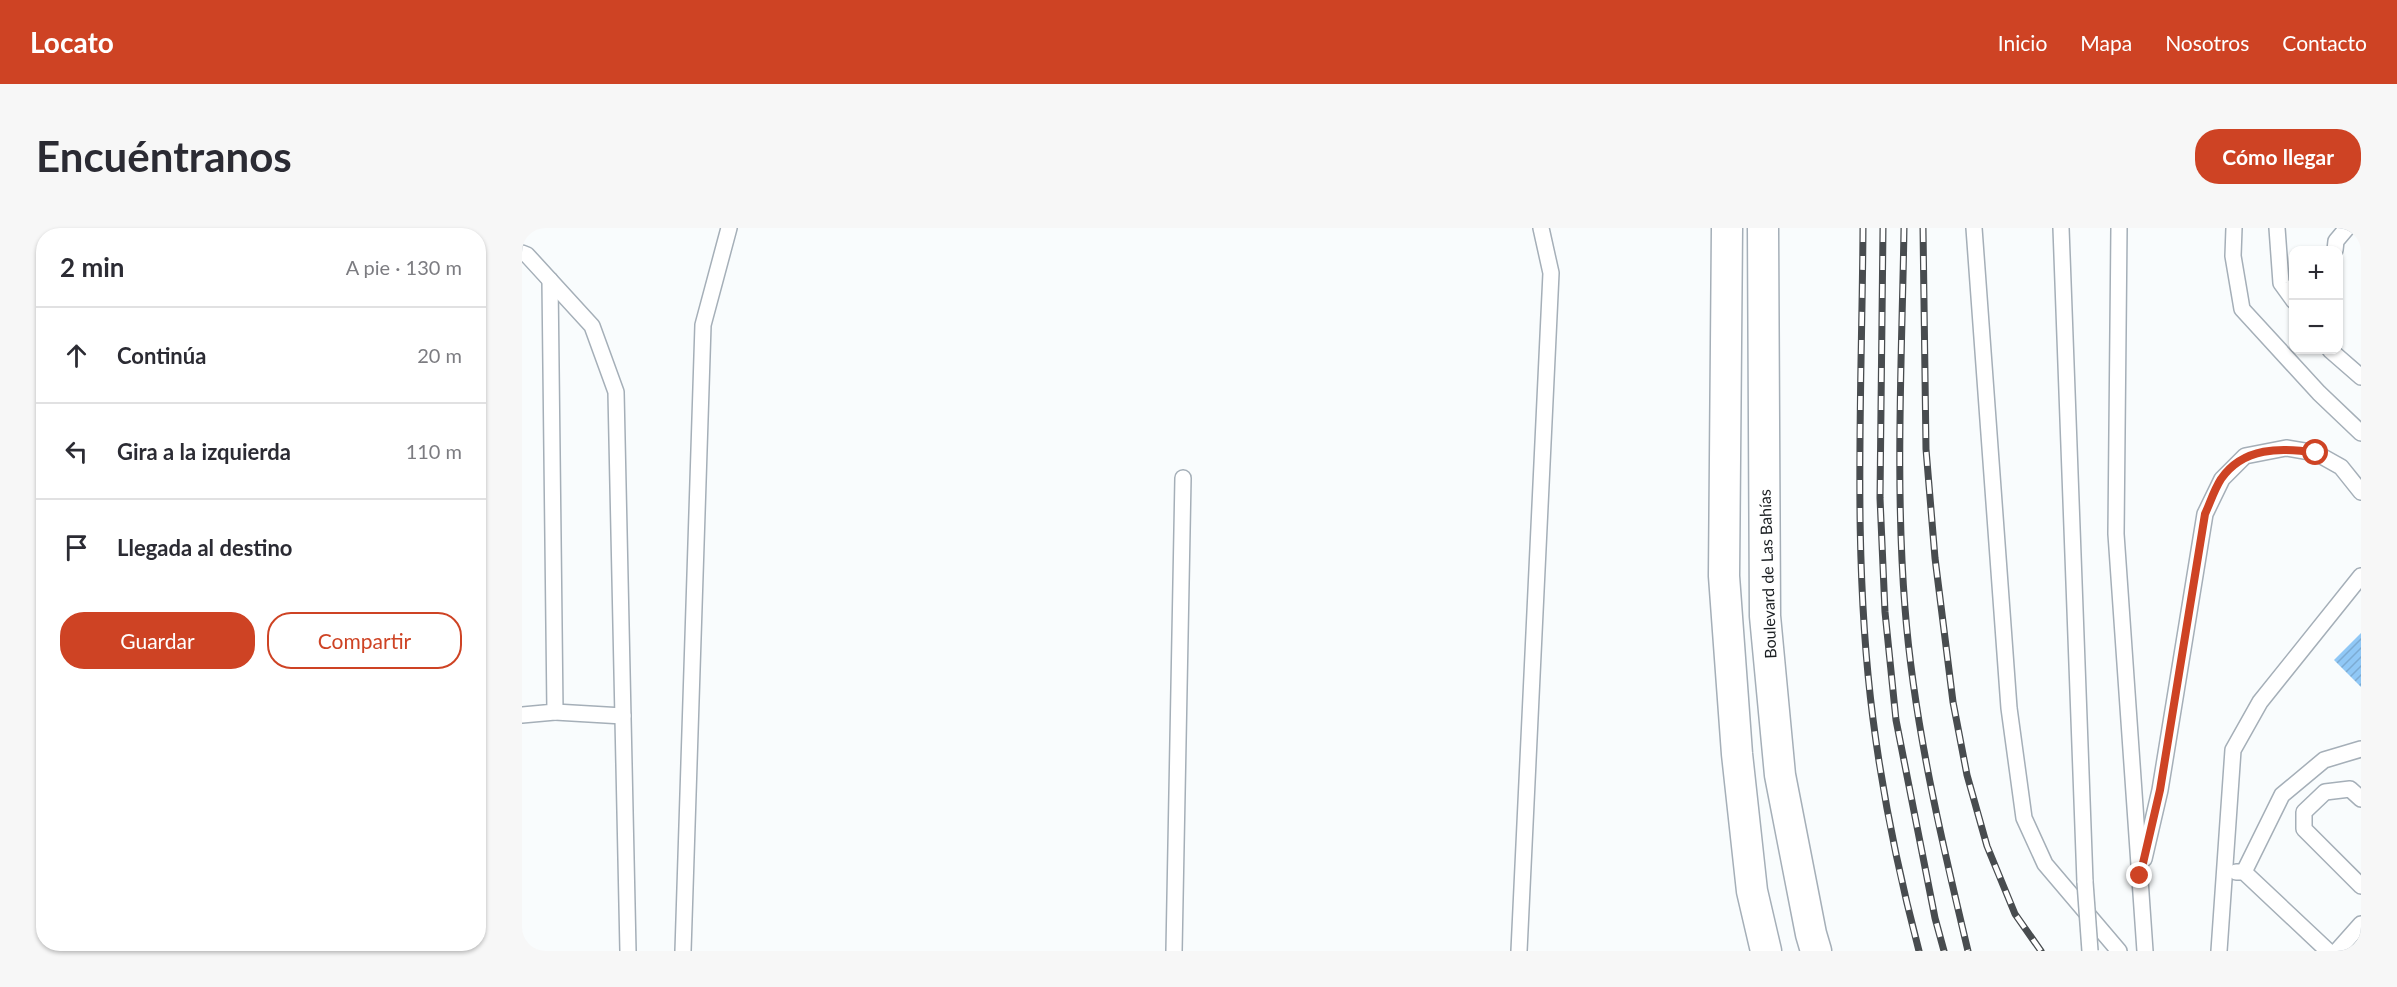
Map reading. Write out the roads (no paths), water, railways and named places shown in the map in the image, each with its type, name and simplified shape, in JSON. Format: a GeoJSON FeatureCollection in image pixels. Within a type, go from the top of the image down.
{"type":"FeatureCollection","features":[{"type":"Feature","properties":{"kind":"street"},"geometry":{"type":"LineString","coordinates":[[1727,228],[1724,576],[1737,754],[1749,868],[1766,951]]}},
{"type":"Feature","properties":{"kind":"street","name":"Boulevard de Las Bahías"},"geometry":{"type":"LineString","coordinates":[[1763,228],[1765,616],[1780,775],[1816,951]]}},
{"type":"Feature","properties":{"kind":"lane"},"geometry":{"type":"LineString","coordinates":[[683,951],[704,325],[729,228]]}},
{"type":"Feature","properties":{"kind":"lane"},"geometry":{"type":"LineString","coordinates":[[1519,951],[1551,273],[1541,228]]}},
{"type":"Feature","properties":{"kind":"lane"},"geometry":{"type":"LineString","coordinates":[[1974,228],[2009,708],[2024,818],[2045,864],[2119,951]]}},
{"type":"Feature","properties":{"kind":"lane"},"geometry":{"type":"LineString","coordinates":[[2061,228],[2085,882],[2090,951]]}},
{"type":"Feature","properties":{"kind":"lane"},"geometry":{"type":"LineString","coordinates":[[2119,228],[2116,534],[2145,951]]}},
{"type":"Feature","properties":{"kind":"lane"},"geometry":{"type":"LineString","coordinates":[[2234,228],[2233,256],[2242,309],[2319,393],[2361,433]]}},
{"type":"Feature","properties":{"kind":"lane"},"geometry":{"type":"LineString","coordinates":[[2277,228],[2281,283],[2293,300]]}},
{"type":"Feature","properties":{"kind":"lane"},"geometry":{"type":"LineString","coordinates":[[2335,246],[2336,241],[2347,228]]}},
{"type":"Feature","properties":{"kind":"lane"},"geometry":{"type":"LineString","coordinates":[[522,253],[527,255],[592,326],[616,392],[628,951]]}},
{"type":"Feature","properties":{"kind":"lane"},"geometry":{"type":"LineString","coordinates":[[550,280],[555,712]]}},
{"type":"Feature","properties":{"kind":"lane"},"geometry":{"type":"LineString","coordinates":[[2335,354],[2361,377]]}},
{"type":"Feature","properties":{"kind":"lane"},"geometry":{"type":"LineString","coordinates":[[2140,876],[2160,790],[2205,514],[2222,479],[2245,456],[2286,448],[2316,453],[2341,467],[2361,492]]}},
{"type":"Feature","properties":{"kind":"lane"},"geometry":{"type":"LineString","coordinates":[[1174,951],[1183,478]]}},
{"type":"Feature","properties":{"kind":"lane"},"geometry":{"type":"LineString","coordinates":[[2219,951],[2233,750],[2260,702],[2361,576]]}},
{"type":"Feature","properties":{"kind":"lane"},"geometry":{"type":"LineString","coordinates":[[522,715],[555,712],[623,716]]}},
{"type":"Feature","properties":{"kind":"lane"},"geometry":{"type":"LineString","coordinates":[[2244,872],[2282,795],[2324,760],[2361,749]]}},
{"type":"Feature","properties":{"kind":"lane"},"geometry":{"type":"LineString","coordinates":[[2361,799],[2350,789],[2325,792],[2304,812],[2304,829],[2361,886]]}},
{"type":"Feature","properties":{"kind":"lane"},"geometry":{"type":"LineString","coordinates":[[2224,871],[2244,872],[2328,951]]}},
{"type":"Feature","properties":{"kind":"lane"},"geometry":{"type":"LineString","coordinates":[[2337,951],[2361,924]]}},
{"type":"Feature","properties":{"kind":"railway"},"geometry":{"type":"LineString","coordinates":[[1863,228],[1860,535],[1866,658],[1887,807],[1898,865],[1919,951]]}},
{"type":"Feature","properties":{"kind":"railway"},"geometry":{"type":"LineString","coordinates":[[1883,228],[1880,498],[1885,612],[1896,720],[1935,918],[1944,951]]}},
{"type":"Feature","properties":{"kind":"railway"},"geometry":{"type":"LineString","coordinates":[[1904,228],[1900,513],[1905,608],[1922,738],[1968,951]]}},
{"type":"Feature","properties":{"kind":"railway"},"geometry":{"type":"LineString","coordinates":[[1923,228],[1926,449],[1935,558],[1953,702],[1967,775],[1987,846],[2015,914],[2041,951]]}}]}
